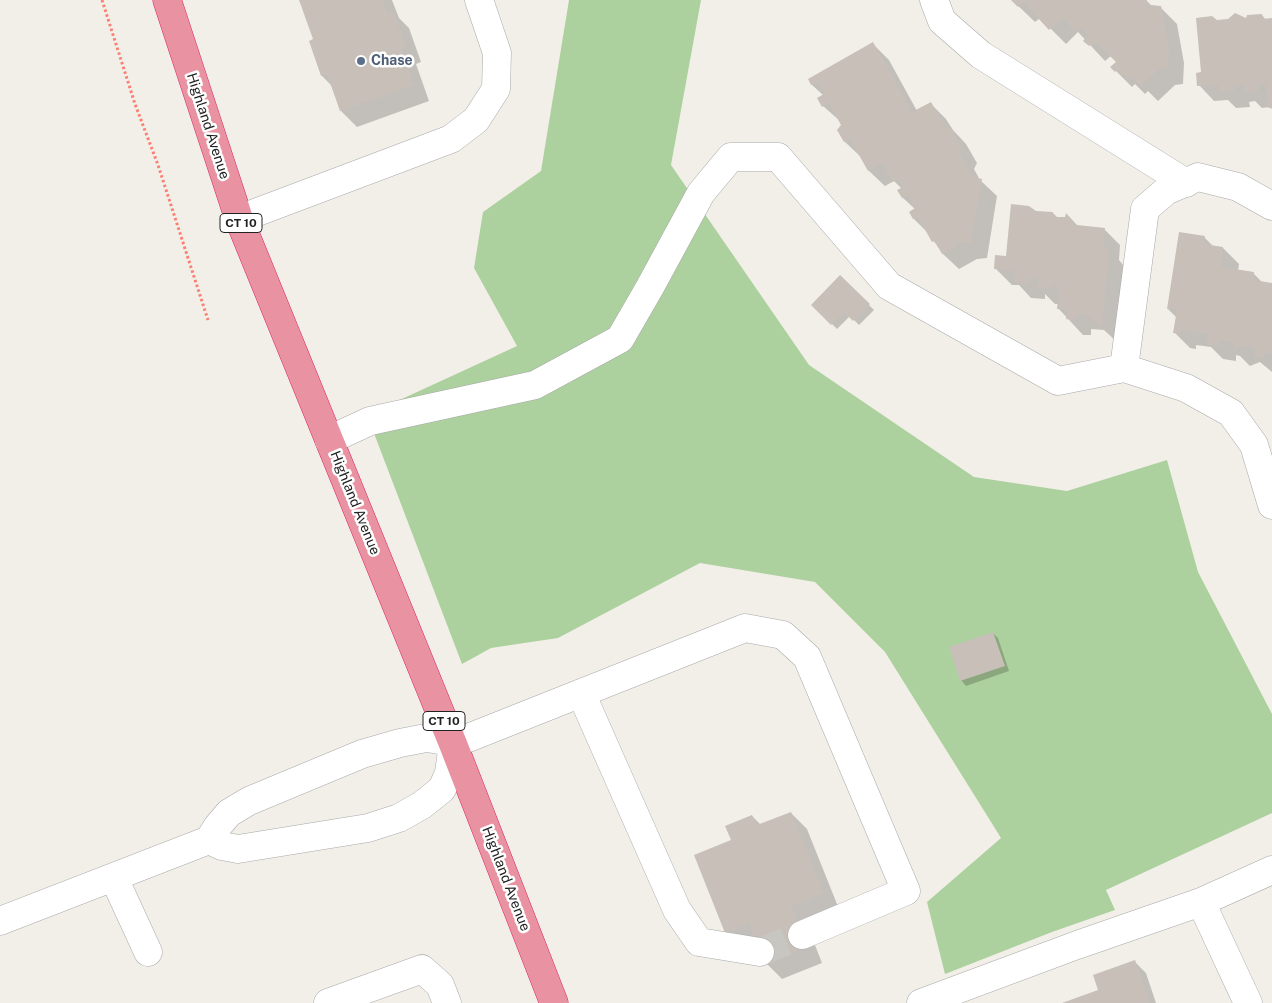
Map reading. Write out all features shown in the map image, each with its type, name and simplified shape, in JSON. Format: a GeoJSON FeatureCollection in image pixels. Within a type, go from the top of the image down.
{"type":"FeatureCollection","features":[{"type":"Feature","properties":{"kind":"highway","name":"Highland Avenue"},"geometry":{"type":"LineString","coordinates":[[167,0],[239,219],[453,744],[554,1003]]}},
{"type":"Feature","properties":{"kind":"lane"},"geometry":{"type":"LineString","coordinates":[[239,219],[451,139],[476,120],[496,89],[497,53],[480,0]]}},
{"type":"Feature","properties":{"kind":"lane"},"geometry":{"type":"LineString","coordinates":[[934,0],[942,22],[981,55],[1186,183]]}},
{"type":"Feature","properties":{"kind":"lane"},"geometry":{"type":"LineString","coordinates":[[329,440],[370,421],[535,385],[620,339],[701,193],[731,157],[778,157],[889,286],[1058,381],[1124,368],[1186,388],[1231,413],[1254,445],[1272,505]]}},
{"type":"Feature","properties":{"kind":"lane"},"geometry":{"type":"LineString","coordinates":[[1124,368],[1145,209],[1166,192],[1198,177],[1238,187],[1272,206]]}},
{"type":"Feature","properties":{"kind":"lane"},"geometry":{"type":"LineString","coordinates":[[0,921],[210,840],[217,827],[229,813],[249,801],[362,754],[426,738],[453,744],[745,628],[783,635],[806,656],[906,891],[802,935]]}},
{"type":"Feature","properties":{"kind":"lane"},"geometry":{"type":"LineString","coordinates":[[582,693],[677,910],[699,942],[760,952]]}},
{"type":"Feature","properties":{"kind":"lane"},"geometry":{"type":"LineString","coordinates":[[210,840],[222,846],[238,849],[368,828],[399,818],[422,805],[442,789],[449,773],[453,744]]}},
{"type":"Feature","properties":{"kind":"lane"},"geometry":{"type":"LineString","coordinates":[[922,1003],[1077,945],[1201,902],[1272,870]]}},
{"type":"Feature","properties":{"kind":"lane"},"geometry":{"type":"LineString","coordinates":[[114,878],[148,952]]}},
{"type":"Feature","properties":{"kind":"lane"},"geometry":{"type":"LineString","coordinates":[[1201,902],[1248,1003]]}},
{"type":"Feature","properties":{"kind":"lane"},"geometry":{"type":"LineString","coordinates":[[328,1003],[422,969],[440,985],[447,1003]]}},
{"type":"Feature","properties":{"kind":"path"},"geometry":{"type":"LineString","coordinates":[[102,0],[208,320]]}},
{"type":"Feature","properties":{"kind":"green space"},"geometry":{"type":"Polygon","coordinates":[[[569,0],[701,0],[671,165],[809,365],[974,477],[1067,491],[1167,460],[1198,572],[1272,714],[1272,813],[1106,890],[1115,910],[1052,932],[945,974],[927,902],[1001,838],[885,652],[815,582],[700,563],[558,638],[491,648],[462,664],[367,415],[517,346],[474,268],[483,212],[541,171],[569,0]]]}},
{"type":"Feature","properties":{"kind":"building","name":"Chase"},"geometry":{"type":"Polygon","coordinates":[[[299,0],[383,0],[387,13],[393,11],[406,46],[401,48],[414,85],[340,111],[327,74],[321,76],[309,41],[313,39],[299,0]]]}},
{"type":"Feature","properties":{"kind":"building"},"geometry":{"type":"Polygon","coordinates":[[[1011,0],[1146,0],[1151,5],[1161,6],[1169,47],[1167,68],[1159,69],[1141,86],[1131,76],[1128,79],[1118,69],[1115,72],[1110,67],[1116,62],[1095,41],[1089,46],[1083,41],[1088,35],[1081,28],[1076,32],[1062,18],[1049,30],[1023,2],[1018,7],[1011,0]]]}},
{"type":"Feature","properties":{"kind":"building"},"geometry":{"type":"Polygon","coordinates":[[[1235,13],[1246,18],[1247,15],[1262,14],[1262,19],[1272,18],[1272,107],[1268,108],[1266,85],[1258,85],[1259,91],[1245,92],[1244,85],[1234,86],[1235,91],[1219,93],[1218,84],[1197,86],[1196,73],[1201,72],[1196,18],[1212,16],[1217,20],[1228,19],[1235,13]]]}},
{"type":"Feature","properties":{"kind":"building"},"geometry":{"type":"Polygon","coordinates":[[[873,42],[912,112],[931,102],[946,129],[951,127],[962,147],[959,152],[972,177],[982,179],[971,243],[961,243],[942,254],[935,241],[932,242],[918,217],[913,219],[909,212],[915,208],[908,195],[902,198],[897,190],[903,187],[898,179],[893,182],[883,163],[868,171],[850,139],[844,142],[837,130],[841,125],[829,103],[822,107],[817,98],[824,94],[817,82],[811,85],[808,79],[873,42]]]}},
{"type":"Feature","properties":{"kind":"building"},"geometry":{"type":"Polygon","coordinates":[[[1011,204],[1029,206],[1036,211],[1053,212],[1053,217],[1065,217],[1066,213],[1077,225],[1105,228],[1103,248],[1109,249],[1102,327],[1087,315],[1076,314],[1075,320],[1066,319],[1067,310],[1057,309],[1059,286],[1052,285],[1052,290],[1038,288],[1039,279],[1030,278],[1030,284],[1014,282],[1015,271],[994,269],[995,255],[1006,256],[1011,204]]]}},
{"type":"Feature","properties":{"kind":"building"},"geometry":{"type":"Polygon","coordinates":[[[1179,232],[1205,236],[1204,244],[1223,247],[1221,267],[1254,272],[1253,280],[1272,283],[1272,354],[1264,352],[1263,358],[1254,357],[1255,348],[1243,346],[1233,351],[1235,342],[1221,340],[1220,346],[1206,344],[1208,334],[1180,330],[1180,334],[1173,333],[1177,310],[1167,309],[1179,232]]]}},
{"type":"Feature","properties":{"kind":"building"},"geometry":{"type":"Polygon","coordinates":[[[840,275],[870,304],[853,321],[844,312],[831,325],[811,305],[840,275]]]}},
{"type":"Feature","properties":{"kind":"building"},"geometry":{"type":"Polygon","coordinates":[[[993,632],[1005,666],[960,681],[949,647],[993,632]]]}},
{"type":"Feature","properties":{"kind":"building"},"geometry":{"type":"Polygon","coordinates":[[[791,812],[824,893],[791,906],[807,947],[765,964],[749,923],[725,933],[694,855],[731,840],[725,826],[752,815],[757,825],[791,812]]]}},
{"type":"Feature","properties":{"kind":"building"},"geometry":{"type":"Polygon","coordinates":[[[1135,960],[1150,1003],[1062,1003],[1098,990],[1093,975],[1135,960]]]}},
{"type":"Feature","properties":{"kind":"tunnel"},"geometry":{"type":"LineString","coordinates":[[760,952],[802,935]]}},
{"type":"Feature","properties":{"kind":"place","name":"Chase"},"geometry":{"type":"Point","coordinates":[361,61]}}]}
